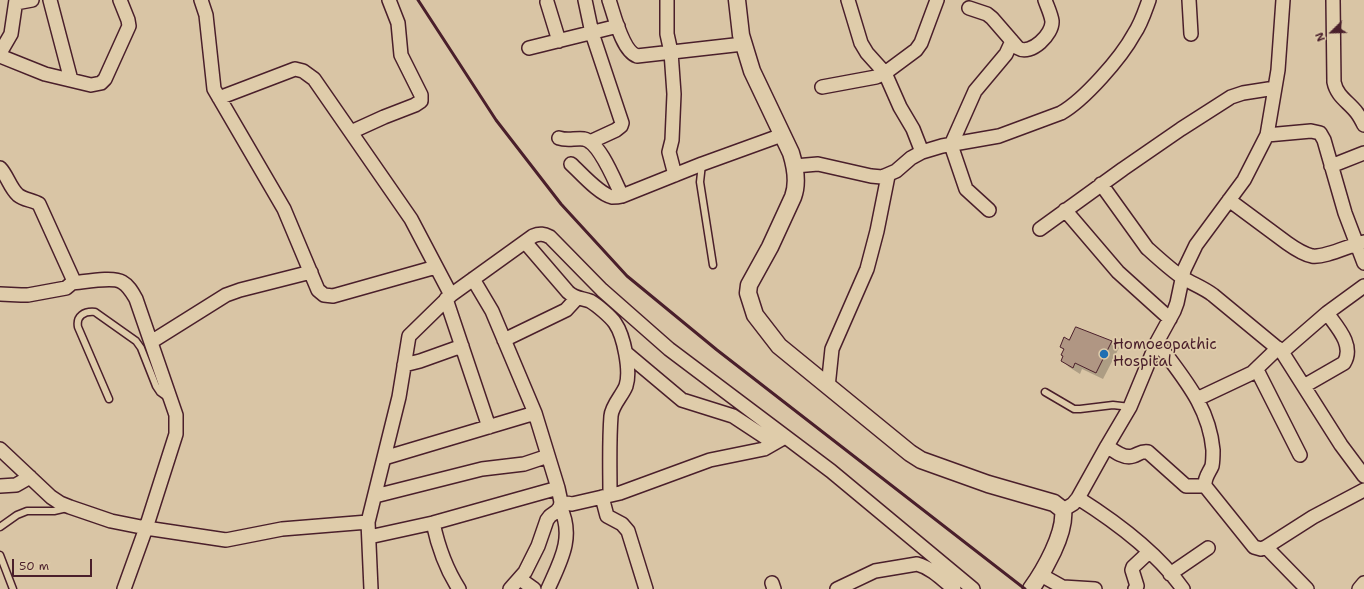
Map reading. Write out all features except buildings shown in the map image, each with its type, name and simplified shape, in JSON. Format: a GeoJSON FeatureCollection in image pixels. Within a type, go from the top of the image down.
{"type":"FeatureCollection","features":[{"type":"Feature","properties":{"kind":"street"},"geometry":{"type":"LineString","coordinates":[[0,53],[11,34],[16,1],[32,0]]}},
{"type":"Feature","properties":{"kind":"street"},"geometry":{"type":"LineString","coordinates":[[50,0],[71,80]]}},
{"type":"Feature","properties":{"kind":"street"},"geometry":{"type":"LineString","coordinates":[[0,56],[45,74],[91,85],[101,83],[105,79],[129,26],[120,0]]}},
{"type":"Feature","properties":{"kind":"street"},"geometry":{"type":"LineString","coordinates":[[201,0],[206,15],[214,89],[284,209],[318,290],[324,295],[333,296],[436,267]]}},
{"type":"Feature","properties":{"kind":"street"},"geometry":{"type":"LineString","coordinates":[[351,132],[415,105],[421,101],[421,95],[401,55],[398,23],[389,0]]}},
{"type":"Feature","properties":{"kind":"street"},"geometry":{"type":"LineString","coordinates":[[585,0],[592,33],[622,123],[622,126],[616,130],[590,142]]}},
{"type":"Feature","properties":{"kind":"street"},"geometry":{"type":"LineString","coordinates":[[609,0],[618,26],[629,50],[637,56],[743,44]]}},
{"type":"Feature","properties":{"kind":"street"},"geometry":{"type":"LineString","coordinates":[[668,0],[666,34],[671,52],[674,94],[672,140],[668,152],[675,175]]}},
{"type":"Feature","properties":{"kind":"street"},"geometry":{"type":"LineString","coordinates":[[737,0],[743,44],[752,71],[791,153],[795,166],[794,197],[770,247],[749,285],[748,293],[754,315],[775,342],[828,387],[910,453],[921,460],[997,487],[1054,503],[1063,510],[1064,522],[1060,536],[1037,581],[1065,588],[1095,589]]}},
{"type":"Feature","properties":{"kind":"street"},"geometry":{"type":"LineString","coordinates":[[848,0],[861,43],[885,72],[900,107],[913,128],[922,152]]}},
{"type":"Feature","properties":{"kind":"street"},"geometry":{"type":"LineString","coordinates":[[822,87],[866,79],[885,72],[919,47],[937,0]]}},
{"type":"Feature","properties":{"kind":"street"},"geometry":{"type":"LineString","coordinates":[[969,8],[987,14],[1012,41],[1022,50],[1026,51],[1042,42],[1049,32],[1052,21],[1045,0]]}},
{"type":"Feature","properties":{"kind":"street"},"geometry":{"type":"LineString","coordinates":[[795,166],[818,164],[871,176],[888,176],[922,152],[999,136],[1053,116],[1068,108],[1093,87],[1124,49],[1136,31],[1149,0]]}},
{"type":"Feature","properties":{"kind":"street"},"geometry":{"type":"LineString","coordinates":[[1189,0],[1191,34]]}},
{"type":"Feature","properties":{"kind":"street"},"geometry":{"type":"LineString","coordinates":[[1063,510],[1073,504],[1078,498],[1130,407],[1157,342],[1170,320],[1177,303],[1183,277],[1196,245],[1244,180],[1267,135],[1275,88],[1284,0]]}},
{"type":"Feature","properties":{"kind":"street"},"geometry":{"type":"LineString","coordinates":[[1333,0],[1335,88],[1357,113],[1364,125]]}},
{"type":"Feature","properties":{"kind":"street"},"geometry":{"type":"LineString","coordinates":[[547,2],[559,41]]}},
{"type":"Feature","properties":{"kind":"street"},"geometry":{"type":"LineString","coordinates":[[529,48],[618,26]]}},
{"type":"Feature","properties":{"kind":"street"},"geometry":{"type":"LineString","coordinates":[[990,210],[966,189],[951,145],[975,91],[1006,54],[1012,41]]}},
{"type":"Feature","properties":{"kind":"street"},"geometry":{"type":"LineString","coordinates":[[219,98],[295,69],[304,70],[314,79],[404,208],[436,267],[449,297],[462,346],[489,427]]}},
{"type":"Feature","properties":{"kind":"street"},"geometry":{"type":"LineString","coordinates":[[1040,229],[1101,184],[1181,129],[1231,97],[1243,93],[1275,88]]}},
{"type":"Feature","properties":{"kind":"street"},"geometry":{"type":"LineString","coordinates":[[1267,135],[1310,131],[1320,133],[1324,140],[1345,213],[1360,243],[1364,263]]}},
{"type":"Feature","properties":{"kind":"street"},"geometry":{"type":"LineString","coordinates":[[571,164],[598,189],[608,196],[622,196],[702,164],[782,135]]}},
{"type":"Feature","properties":{"kind":"street"},"geometry":{"type":"LineString","coordinates":[[559,138],[566,140],[584,139],[590,142],[601,155],[622,196]]}},
{"type":"Feature","properties":{"kind":"street"},"geometry":{"type":"LineString","coordinates":[[1332,166],[1364,152]]}},
{"type":"Feature","properties":{"kind":"street"},"geometry":{"type":"LineString","coordinates":[[0,168],[19,195],[39,204],[71,273],[72,283]]}},
{"type":"Feature","properties":{"kind":"street"},"geometry":{"type":"LineString","coordinates":[[828,387],[832,349],[867,269],[877,231],[888,176]]}},
{"type":"Feature","properties":{"kind":"street"},"geometry":{"type":"LineString","coordinates":[[1101,184],[1147,248],[1183,277],[1213,295],[1280,350],[1335,436],[1364,476]]}},
{"type":"Feature","properties":{"kind":"street"},"geometry":{"type":"LineString","coordinates":[[1229,200],[1287,243],[1312,256],[1320,256],[1360,243]]}},
{"type":"Feature","properties":{"kind":"street"},"geometry":{"type":"LineString","coordinates":[[1065,210],[1118,272],[1170,320]]}},
{"type":"Feature","properties":{"kind":"street"},"geometry":{"type":"LineString","coordinates":[[371,589],[368,522],[399,398],[409,336],[449,297],[525,242],[539,234],[544,234],[550,237],[602,290],[664,345],[779,440]]}},
{"type":"Feature","properties":{"kind":"street"},"geometry":{"type":"LineString","coordinates":[[525,242],[573,297],[592,302],[615,323],[619,330],[626,353],[628,379],[611,414],[606,496],[607,516],[622,524],[628,531],[646,589]]}},
{"type":"Feature","properties":{"kind":"street"},"geometry":{"type":"LineString","coordinates":[[151,342],[226,295],[311,272]]}},
{"type":"Feature","properties":{"kind":"street"},"geometry":{"type":"LineString","coordinates":[[473,279],[492,311],[535,413],[558,488],[561,505],[566,520],[567,527],[564,551],[548,589]]}},
{"type":"Feature","properties":{"kind":"street"},"geometry":{"type":"LineString","coordinates":[[0,294],[21,295],[66,288],[72,283],[110,280],[121,281],[128,287],[136,299],[176,415],[176,434],[146,528],[124,589]]}},
{"type":"Feature","properties":{"kind":"street"},"geometry":{"type":"LineString","coordinates":[[1197,399],[1252,373],[1327,313],[1364,286]]}},
{"type":"Feature","properties":{"kind":"street"},"geometry":{"type":"LineString","coordinates":[[504,340],[566,310],[577,298]]}},
{"type":"Feature","properties":{"kind":"street"},"geometry":{"type":"LineString","coordinates":[[1304,386],[1344,363],[1347,358],[1347,344],[1327,313]]}},
{"type":"Feature","properties":{"kind":"street"},"geometry":{"type":"LineString","coordinates":[[1157,342],[1197,399],[1207,420],[1213,450],[1212,465],[1205,482],[1206,486],[1254,546],[1261,549],[1266,547],[1313,517],[1364,490]]}},
{"type":"Feature","properties":{"kind":"street"},"geometry":{"type":"LineString","coordinates":[[404,365],[462,346]]}},
{"type":"Feature","properties":{"kind":"street"},"geometry":{"type":"LineString","coordinates":[[626,353],[682,400],[733,416],[779,440],[831,471],[973,589]]}},
{"type":"Feature","properties":{"kind":"street"},"geometry":{"type":"LineString","coordinates":[[1256,370],[1300,455]]}},
{"type":"Feature","properties":{"kind":"street"},"geometry":{"type":"LineString","coordinates":[[384,458],[535,413]]}},
{"type":"Feature","properties":{"kind":"street"},"geometry":{"type":"LineString","coordinates":[[510,589],[520,579],[534,556],[547,520],[561,505],[572,504],[620,493],[710,460],[758,451],[779,440]]}},
{"type":"Feature","properties":{"kind":"street"},"geometry":{"type":"LineString","coordinates":[[1107,446],[1127,457],[1132,457],[1143,451],[1148,452],[1186,486],[1206,486]]}},
{"type":"Feature","properties":{"kind":"street"},"geometry":{"type":"LineString","coordinates":[[0,449],[51,497],[60,503],[104,519],[146,528],[226,540],[282,529],[368,522]]}},
{"type":"Feature","properties":{"kind":"street"},"geometry":{"type":"LineString","coordinates":[[375,496],[482,469],[524,464],[548,456]]}},
{"type":"Feature","properties":{"kind":"street"},"geometry":{"type":"LineString","coordinates":[[0,486],[16,485],[30,477]]}},
{"type":"Feature","properties":{"kind":"street"},"geometry":{"type":"LineString","coordinates":[[369,537],[433,523],[558,488]]}},
{"type":"Feature","properties":{"kind":"street"},"geometry":{"type":"LineString","coordinates":[[1078,498],[1108,517],[1158,560],[1182,589]]}},
{"type":"Feature","properties":{"kind":"street"},"geometry":{"type":"LineString","coordinates":[[433,523],[439,547],[450,573],[459,589]]}},
{"type":"Feature","properties":{"kind":"street"},"geometry":{"type":"LineString","coordinates":[[1266,547],[1308,589]]}},
{"type":"Feature","properties":{"kind":"street"},"geometry":{"type":"LineString","coordinates":[[1170,574],[1208,548]]}},
{"type":"Feature","properties":{"kind":"street"},"geometry":{"type":"LineString","coordinates":[[1135,589],[1136,586],[1132,570],[1133,567],[1148,552]]}},
{"type":"Feature","properties":{"kind":"street"},"geometry":{"type":"LineString","coordinates":[[836,589],[875,572],[917,564],[931,570],[954,589]]}},
{"type":"Feature","properties":{"kind":"street"},"geometry":{"type":"LineString","coordinates":[[520,579],[534,589]]}},
{"type":"Feature","properties":{"kind":"street"},"geometry":{"type":"LineString","coordinates":[[1359,589],[1364,584]]}},
{"type":"Feature","properties":{"kind":"lane"},"geometry":{"type":"LineString","coordinates":[[702,164],[700,182],[713,265]]}},
{"type":"Feature","properties":{"kind":"lane"},"geometry":{"type":"LineString","coordinates":[[109,398],[78,327],[77,321],[79,316],[90,311],[95,312],[136,341],[141,348],[160,392],[171,399]]}},
{"type":"Feature","properties":{"kind":"lane"},"geometry":{"type":"LineString","coordinates":[[1045,392],[1074,409],[1113,405],[1130,407]]}},
{"type":"Feature","properties":{"kind":"lane"},"geometry":{"type":"LineString","coordinates":[[0,527],[17,515],[27,511],[54,511],[70,507]]}},
{"type":"Feature","properties":{"kind":"lane"},"geometry":{"type":"LineString","coordinates":[[0,555],[13,589]]}},
{"type":"Feature","properties":{"kind":"railway"},"geometry":{"type":"LineString","coordinates":[[418,0],[496,120],[561,204],[627,276],[717,350],[1025,589]]}},
{"type":"Feature","properties":{"kind":"place","name":"Homoeopathic Hospital"},"geometry":{"type":"Point","coordinates":[1104,354]}}]}
